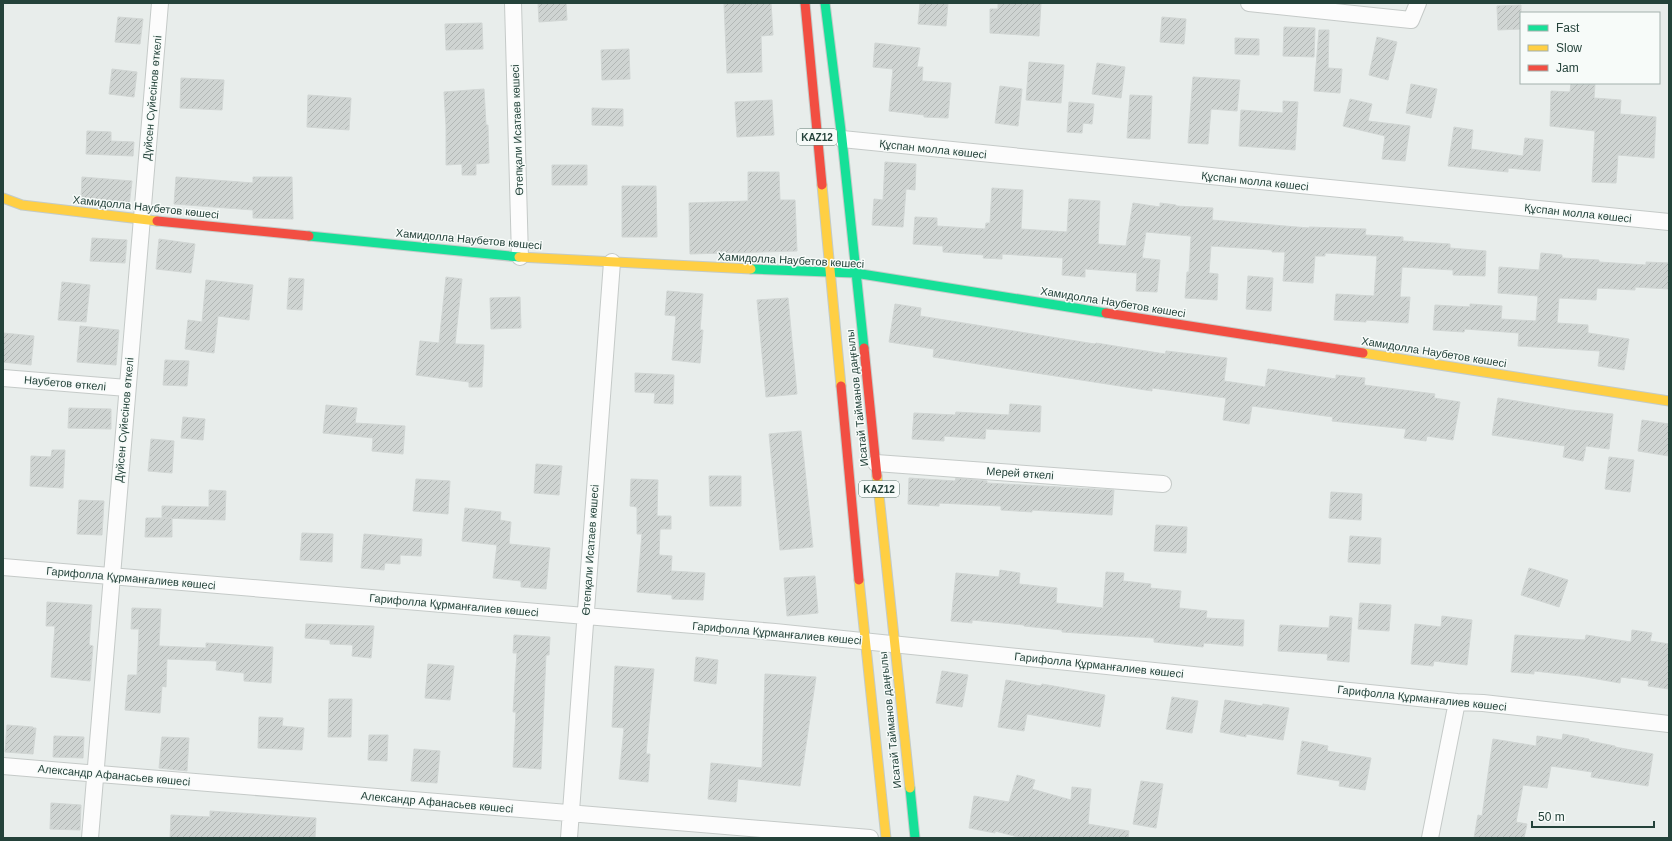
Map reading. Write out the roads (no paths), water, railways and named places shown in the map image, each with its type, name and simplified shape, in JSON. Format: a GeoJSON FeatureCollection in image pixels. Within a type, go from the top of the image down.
{"type":"FeatureCollection","features":[{"type":"Feature","properties":{"kind":"main road","name":"Исатай Тайманов даңғылы"},"geometry":{"type":"LineString","coordinates":[[805,3],[865,641],[886,838]]}},
{"type":"Feature","properties":{"kind":"main road","name":"Исатай Тайманов даңғылы"},"geometry":{"type":"LineString","coordinates":[[825,3],[842,139],[915,838]]}},
{"type":"Feature","properties":{"kind":"main road","name":"Хамидолла Наубетов көшесі"},"geometry":{"type":"LineString","coordinates":[[3,198],[22,205],[142,220],[520,257],[744,269],[855,273],[1669,401]]}},
{"type":"Feature","properties":{"kind":"street","name":"Дүйсен Сүйесінов өткелі"},"geometry":{"type":"LineString","coordinates":[[90,838],[160,3]]}},
{"type":"Feature","properties":{"kind":"street","name":"Өтепқали Исатаев көшесі"},"geometry":{"type":"LineString","coordinates":[[513,3],[520,257]]}},
{"type":"Feature","properties":{"kind":"street"},"geometry":{"type":"LineString","coordinates":[[1249,3],[1411,20],[1418,3]]}},
{"type":"Feature","properties":{"kind":"street","name":"Құспан молла көшесі"},"geometry":{"type":"LineString","coordinates":[[842,139],[1669,222]]}},
{"type":"Feature","properties":{"kind":"street","name":"Өтепқали Исатаев көшесі"},"geometry":{"type":"LineString","coordinates":[[568,838],[612,262]]}},
{"type":"Feature","properties":{"kind":"street","name":"Наубетов өткелі"},"geometry":{"type":"LineString","coordinates":[[3,378],[127,388]]}},
{"type":"Feature","properties":{"kind":"street","name":"Мерей өткелі"},"geometry":{"type":"LineString","coordinates":[[876,463],[1163,484]]}},
{"type":"Feature","properties":{"kind":"street","name":"Гарифолла Құрманғалиев көшесі"},"geometry":{"type":"LineString","coordinates":[[3,567],[865,641],[1457,702],[1483,703],[1669,724]]}},
{"type":"Feature","properties":{"kind":"street"},"geometry":{"type":"LineString","coordinates":[[1430,838],[1457,702]]}},
{"type":"Feature","properties":{"kind":"street","name":"Александр Афанасьев көшесі"},"geometry":{"type":"LineString","coordinates":[[3,766],[870,838]]}}]}
